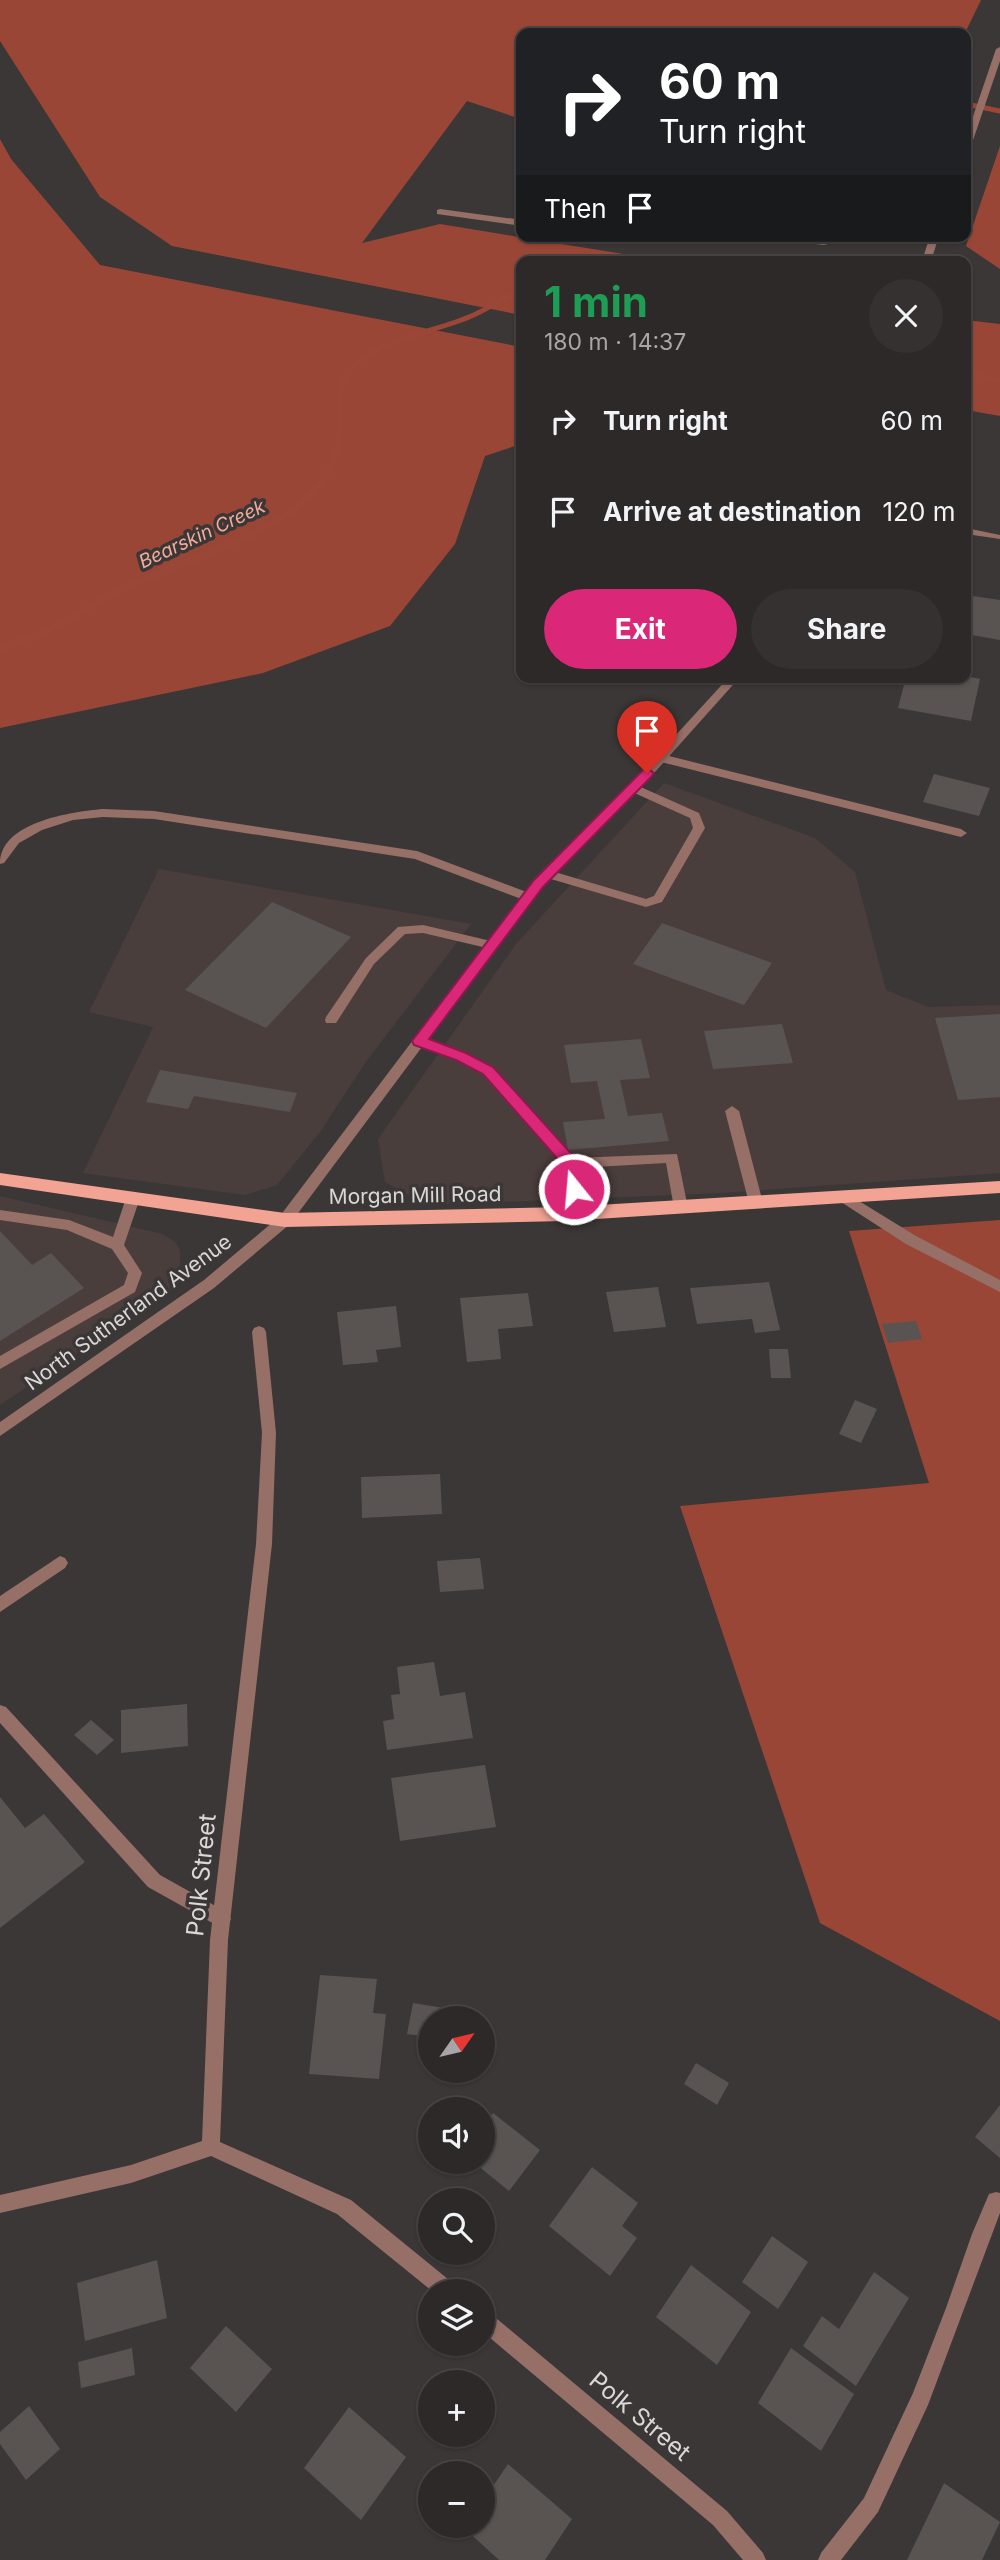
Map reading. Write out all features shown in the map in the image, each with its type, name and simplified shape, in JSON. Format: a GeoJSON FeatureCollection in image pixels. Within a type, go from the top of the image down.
{"type":"FeatureCollection","features":[{"type":"Feature","properties":{"kind":"main road","name":"Morgan Mill Road"},"geometry":{"type":"LineString","coordinates":[[0,1178],[285,1220],[578,1214],[1000,1187]]}},
{"type":"Feature","properties":{"kind":"street"},"geometry":{"type":"LineString","coordinates":[[971,134],[1000,49]]}},
{"type":"Feature","properties":{"kind":"street"},"geometry":{"type":"LineString","coordinates":[[440,212],[516,222]]}},
{"type":"Feature","properties":{"kind":"street"},"geometry":{"type":"LineString","coordinates":[[971,532],[997,537]]}},
{"type":"Feature","properties":{"kind":"street","name":"North Sutherland Avenue"},"geometry":{"type":"LineString","coordinates":[[0,1430],[209,1284],[285,1220],[528,897],[634,788],[730,683]]}},
{"type":"Feature","properties":{"kind":"street"},"geometry":{"type":"LineString","coordinates":[[661,758],[961,834]]}},
{"type":"Feature","properties":{"kind":"street"},"geometry":{"type":"LineString","coordinates":[[548,874],[646,903],[658,899],[699,828],[695,816],[634,788]]}},
{"type":"Feature","properties":{"kind":"street"},"geometry":{"type":"LineString","coordinates":[[0,860],[15,840],[38,827],[72,816],[103,813],[154,815],[417,855],[528,897]]}},
{"type":"Feature","properties":{"kind":"street"},"geometry":{"type":"LineString","coordinates":[[331,1020],[370,961],[402,930],[424,929],[492,945]]}},
{"type":"Feature","properties":{"kind":"street"},"geometry":{"type":"LineString","coordinates":[[419,1041],[488,1071],[570,1164],[578,1214]]}},
{"type":"Feature","properties":{"kind":"street"},"geometry":{"type":"LineString","coordinates":[[732,1111],[756,1203]]}},
{"type":"Feature","properties":{"kind":"street"},"geometry":{"type":"LineString","coordinates":[[570,1164],[672,1158],[681,1208]]}},
{"type":"Feature","properties":{"kind":"street"},"geometry":{"type":"LineString","coordinates":[[117,1245],[133,1198]]}},
{"type":"Feature","properties":{"kind":"street"},"geometry":{"type":"LineString","coordinates":[[846,1198],[911,1240],[1000,1286]]}},
{"type":"Feature","properties":{"kind":"street"},"geometry":{"type":"LineString","coordinates":[[0,1215],[69,1225],[117,1245],[135,1273],[130,1289],[0,1363]]}},
{"type":"Feature","properties":{"kind":"street","name":"Polk Street"},"geometry":{"type":"LineString","coordinates":[[211,2147],[222,1919],[264,1544],[270,1433],[259,1332]]}},
{"type":"Feature","properties":{"kind":"street"},"geometry":{"type":"LineString","coordinates":[[0,1605],[60,1563]]}},
{"type":"Feature","properties":{"kind":"street"},"geometry":{"type":"LineString","coordinates":[[0,1712],[154,1881],[222,1919]]}},
{"type":"Feature","properties":{"kind":"street"},"geometry":{"type":"LineString","coordinates":[[0,2204],[131,2174],[211,2147],[344,2207],[432,2279]]}},
{"type":"Feature","properties":{"kind":"street"},"geometry":{"type":"LineString","coordinates":[[828,2560],[871,2505],[921,2398],[981,2234],[996,2201]]}},
{"type":"Feature","properties":{"kind":"street","name":"Polk Street"},"geometry":{"type":"LineString","coordinates":[[495,2329],[720,2518],[755,2560]]}},
{"type":"Feature","properties":{"kind":"shaded area"},"geometry":{"type":"Polygon","coordinates":[[[0,0],[981,0],[967,28],[516,28],[516,117],[467,101],[362,243],[440,224],[516,236],[516,242],[550,242],[635,256],[516,256],[516,314],[172,246],[100,197],[0,41],[0,0]]]}},
{"type":"Feature","properties":{"kind":"shaded area"},"geometry":{"type":"Polygon","coordinates":[[[0,139],[11,159],[100,265],[516,346],[516,446],[485,456],[455,544],[390,626],[263,673],[0,728],[0,139]]]}},
{"type":"Feature","properties":{"kind":"shaded area"},"geometry":{"type":"Polygon","coordinates":[[[1000,146],[1000,269],[966,246],[967,242],[971,242],[971,231],[1000,146]]]}},
{"type":"Feature","properties":{"kind":"shaded area"},"geometry":{"type":"Polygon","coordinates":[[[971,321],[1000,324],[1000,416],[971,411],[971,321]]]}},
{"type":"Feature","properties":{"kind":"shaded area"},"geometry":{"type":"Polygon","coordinates":[[[664,783],[815,838],[855,872],[886,990],[928,1007],[1000,1005],[1000,1173],[721,1193],[426,1205],[385,1182],[378,1139],[516,944],[664,783]]]}},
{"type":"Feature","properties":{"kind":"shaded area"},"geometry":{"type":"Polygon","coordinates":[[[159,869],[471,924],[365,1063],[320,1132],[277,1185],[245,1195],[83,1173],[153,1027],[89,1012],[159,869]]]}},
{"type":"Feature","properties":{"kind":"shaded area"},"geometry":{"type":"Polygon","coordinates":[[[0,1196],[163,1234],[175,1242],[180,1250],[180,1272],[174,1289],[0,1405],[0,1196]]]}},
{"type":"Feature","properties":{"kind":"shaded area"},"geometry":{"type":"Polygon","coordinates":[[[1000,1220],[1000,2021],[820,1923],[680,1506],[929,1483],[849,1231],[1000,1220]]]}},
{"type":"Feature","properties":{"kind":"building"},"geometry":{"type":"Polygon","coordinates":[[[971,596],[1000,600],[1000,640],[971,635],[971,596]]]}},
{"type":"Feature","properties":{"kind":"building"},"geometry":{"type":"Polygon","coordinates":[[[971,677],[980,679],[971,721],[898,708],[904,683],[971,683],[971,677]]]}},
{"type":"Feature","properties":{"kind":"building"},"geometry":{"type":"Polygon","coordinates":[[[934,774],[990,788],[979,816],[923,802],[934,774]]]}},
{"type":"Feature","properties":{"kind":"building"},"geometry":{"type":"Polygon","coordinates":[[[272,902],[351,937],[266,1028],[185,990],[272,902]]]}},
{"type":"Feature","properties":{"kind":"building"},"geometry":{"type":"Polygon","coordinates":[[[662,923],[772,963],[744,1005],[633,964],[662,923]]]}},
{"type":"Feature","properties":{"kind":"building"},"geometry":{"type":"Polygon","coordinates":[[[1000,1014],[1000,1097],[958,1100],[935,1018],[1000,1014]]]}},
{"type":"Feature","properties":{"kind":"building"},"geometry":{"type":"Polygon","coordinates":[[[782,1024],[793,1063],[713,1069],[704,1031],[782,1024]]]}},
{"type":"Feature","properties":{"kind":"building"},"geometry":{"type":"Polygon","coordinates":[[[641,1039],[650,1078],[620,1080],[628,1116],[662,1113],[669,1141],[568,1150],[563,1122],[605,1119],[597,1081],[571,1083],[564,1045],[641,1039]]]}},
{"type":"Feature","properties":{"kind":"building"},"geometry":{"type":"Polygon","coordinates":[[[160,1070],[297,1093],[290,1112],[194,1096],[188,1109],[146,1102],[160,1070]]]}},
{"type":"Feature","properties":{"kind":"building"},"geometry":{"type":"Polygon","coordinates":[[[0,1231],[32,1265],[51,1253],[84,1288],[0,1341],[0,1231]]]}},
{"type":"Feature","properties":{"kind":"building"},"geometry":{"type":"Polygon","coordinates":[[[769,1282],[780,1330],[755,1333],[752,1319],[697,1324],[690,1288],[769,1282]]]}},
{"type":"Feature","properties":{"kind":"building"},"geometry":{"type":"Polygon","coordinates":[[[658,1287],[666,1327],[614,1332],[606,1292],[658,1287]]]}},
{"type":"Feature","properties":{"kind":"building"},"geometry":{"type":"Polygon","coordinates":[[[528,1293],[533,1326],[498,1329],[501,1359],[467,1362],[460,1298],[528,1293]]]}},
{"type":"Feature","properties":{"kind":"building"},"geometry":{"type":"Polygon","coordinates":[[[396,1306],[401,1347],[376,1350],[378,1362],[343,1365],[337,1312],[396,1306]]]}},
{"type":"Feature","properties":{"kind":"building"},"geometry":{"type":"Polygon","coordinates":[[[916,1321],[922,1339],[888,1343],[882,1324],[916,1321]]]}},
{"type":"Feature","properties":{"kind":"building"},"geometry":{"type":"Polygon","coordinates":[[[769,1349],[788,1349],[791,1378],[771,1378],[769,1349]]]}},
{"type":"Feature","properties":{"kind":"building"},"geometry":{"type":"Polygon","coordinates":[[[855,1400],[877,1409],[861,1443],[839,1434],[855,1400]]]}},
{"type":"Feature","properties":{"kind":"building"},"geometry":{"type":"Polygon","coordinates":[[[440,1474],[442,1514],[362,1518],[361,1477],[440,1474]]]}},
{"type":"Feature","properties":{"kind":"building"},"geometry":{"type":"Polygon","coordinates":[[[480,1558],[484,1589],[440,1592],[437,1561],[480,1558]]]}},
{"type":"Feature","properties":{"kind":"building"},"geometry":{"type":"Polygon","coordinates":[[[434,1662],[440,1696],[465,1692],[473,1738],[387,1750],[383,1721],[394,1719],[391,1695],[400,1694],[397,1667],[434,1662]]]}},
{"type":"Feature","properties":{"kind":"building"},"geometry":{"type":"Polygon","coordinates":[[[187,1704],[188,1746],[121,1753],[121,1710],[187,1704]]]}},
{"type":"Feature","properties":{"kind":"building"},"geometry":{"type":"Polygon","coordinates":[[[91,1720],[114,1740],[97,1755],[74,1735],[91,1720]]]}},
{"type":"Feature","properties":{"kind":"building"},"geometry":{"type":"Polygon","coordinates":[[[485,1765],[496,1827],[400,1841],[391,1778],[485,1765]]]}},
{"type":"Feature","properties":{"kind":"building"},"geometry":{"type":"Polygon","coordinates":[[[0,1797],[25,1828],[44,1814],[85,1862],[0,1928],[0,1797]]]}},
{"type":"Feature","properties":{"kind":"building"},"geometry":{"type":"Polygon","coordinates":[[[320,1975],[377,1979],[373,2013],[386,2014],[379,2079],[309,2074],[320,1975]]]}},
{"type":"Feature","properties":{"kind":"building"},"geometry":{"type":"Polygon","coordinates":[[[413,2003],[431,2006],[418,2006],[418,2035],[407,2034],[413,2003]]]}},
{"type":"Feature","properties":{"kind":"building"},"geometry":{"type":"Polygon","coordinates":[[[696,2063],[729,2083],[717,2105],[684,2084],[696,2063]]]}},
{"type":"Feature","properties":{"kind":"building"},"geometry":{"type":"Polygon","coordinates":[[[1000,2105],[1000,2158],[975,2137],[1000,2105]]]}},
{"type":"Feature","properties":{"kind":"building"},"geometry":{"type":"Polygon","coordinates":[[[495,2115],[540,2150],[509,2191],[488,2174],[495,2174],[495,2115]]]}},
{"type":"Feature","properties":{"kind":"building"},"geometry":{"type":"Polygon","coordinates":[[[592,2167],[638,2203],[622,2226],[637,2238],[610,2276],[549,2226],[592,2167]]]}},
{"type":"Feature","properties":{"kind":"building"},"geometry":{"type":"Polygon","coordinates":[[[772,2236],[808,2262],[778,2309],[742,2282],[772,2236]]]}},
{"type":"Feature","properties":{"kind":"building"},"geometry":{"type":"Polygon","coordinates":[[[157,2260],[167,2318],[85,2341],[77,2283],[157,2260]]]}},
{"type":"Feature","properties":{"kind":"building"},"geometry":{"type":"Polygon","coordinates":[[[691,2265],[751,2312],[717,2365],[656,2317],[691,2265]]]}},
{"type":"Feature","properties":{"kind":"building"},"geometry":{"type":"Polygon","coordinates":[[[874,2272],[909,2298],[856,2386],[803,2346],[822,2316],[839,2329],[874,2272]]]}},
{"type":"Feature","properties":{"kind":"building"},"geometry":{"type":"Polygon","coordinates":[[[226,2326],[272,2369],[236,2412],[190,2368],[226,2326]]]}},
{"type":"Feature","properties":{"kind":"building"},"geometry":{"type":"Polygon","coordinates":[[[132,2348],[135,2375],[81,2388],[78,2362],[132,2348]]]}},
{"type":"Feature","properties":{"kind":"building"},"geometry":{"type":"Polygon","coordinates":[[[791,2348],[854,2394],[821,2451],[758,2403],[791,2348]]]}},
{"type":"Feature","properties":{"kind":"building"},"geometry":{"type":"Polygon","coordinates":[[[29,2406],[60,2449],[26,2480],[0,2444],[0,2432],[29,2406]]]}},
{"type":"Feature","properties":{"kind":"building"},"geometry":{"type":"Polygon","coordinates":[[[349,2407],[406,2457],[361,2520],[304,2468],[349,2407]]]}},
{"type":"Feature","properties":{"kind":"building"},"geometry":{"type":"Polygon","coordinates":[[[508,2464],[572,2519],[545,2560],[499,2560],[475,2538],[495,2538],[495,2483],[508,2464]]]}},
{"type":"Feature","properties":{"kind":"building"},"geometry":{"type":"Polygon","coordinates":[[[944,2483],[1000,2522],[982,2560],[907,2560],[944,2483]]]}},
{"type":"Feature","properties":{"kind":"waterway"},"geometry":{"type":"LineString","coordinates":[[971,105],[1000,111]]}},
{"type":"Feature","properties":{"kind":"waterway","name":"Bearskin Creek"},"geometry":{"type":"LineString","coordinates":[[340,430],[342,388],[348,374],[358,363],[387,345],[469,317],[516,293]]}},
{"type":"Feature","properties":{"kind":"waterway","name":"Bearskin Creek"},"geometry":{"type":"LineString","coordinates":[[971,372],[1000,381]]}},
{"type":"Feature","properties":{"kind":"waterway","name":"Bearskin Creek"},"geometry":{"type":"LineString","coordinates":[[0,648],[52,628],[134,584],[261,530],[291,511],[316,488],[333,462],[340,430]]}},
{"type":"Feature","properties":{"kind":"route"},"geometry":{"type":"LineString","coordinates":[[574,1189],[570,1164],[488,1071],[419,1041],[538,883],[647,773]]}}]}
